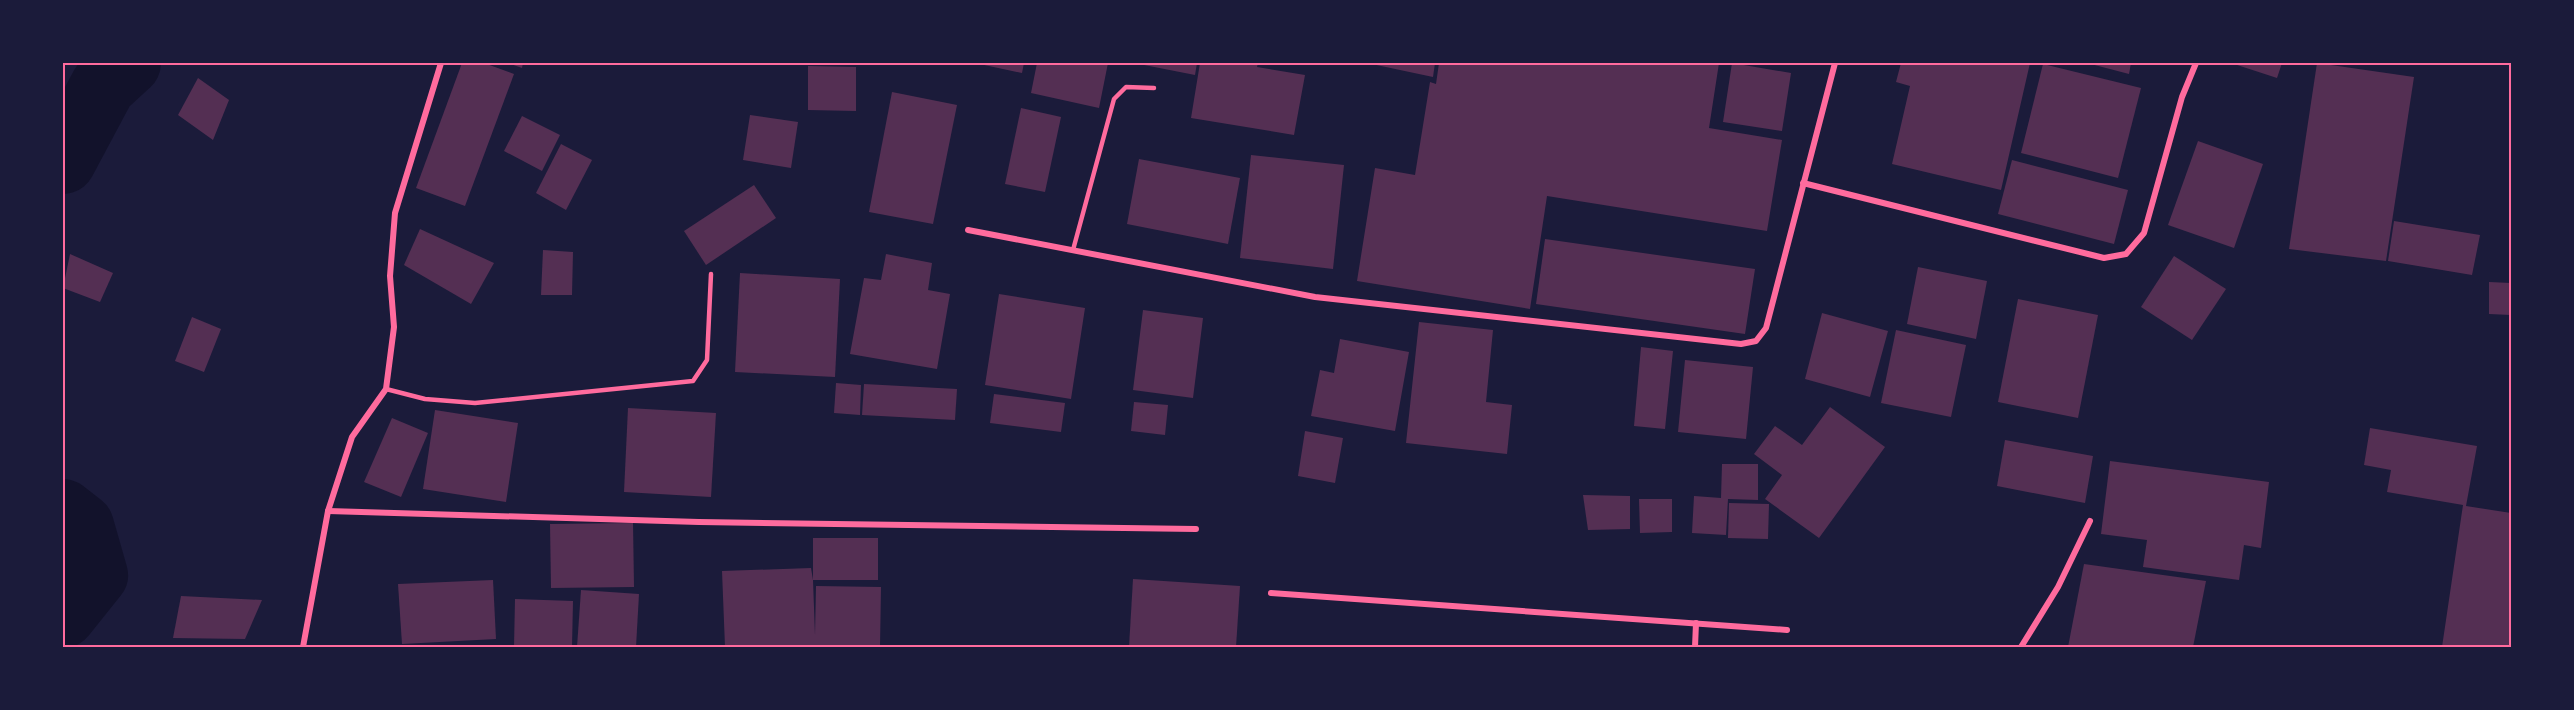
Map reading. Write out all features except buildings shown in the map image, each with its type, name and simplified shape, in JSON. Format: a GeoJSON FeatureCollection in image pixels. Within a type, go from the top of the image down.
{"type":"FeatureCollection","features":[{"type":"Feature","properties":{"kind":"street"},"geometry":{"type":"LineString","coordinates":[[303,647],[328,511],[352,437],[386,389],[394,327],[390,276],[395,213],[441,63]]}},
{"type":"Feature","properties":{"kind":"street"},"geometry":{"type":"LineString","coordinates":[[968,230],[1315,297],[1741,344],[1756,341],[1766,327],[1835,63]]}},
{"type":"Feature","properties":{"kind":"street"},"geometry":{"type":"LineString","coordinates":[[1803,183],[2104,258],[2126,254],[2144,232],[2182,98],[2196,63]]}},
{"type":"Feature","properties":{"kind":"street"},"geometry":{"type":"LineString","coordinates":[[328,511],[699,522],[1196,529]]}},
{"type":"Feature","properties":{"kind":"street"},"geometry":{"type":"LineString","coordinates":[[2021,647],[2058,587],[2090,521]]}},
{"type":"Feature","properties":{"kind":"street"},"geometry":{"type":"LineString","coordinates":[[1271,593],[1787,630]]}},
{"type":"Feature","properties":{"kind":"street"},"geometry":{"type":"LineString","coordinates":[[1695,647],[1696,623]]}},
{"type":"Feature","properties":{"kind":"lane"},"geometry":{"type":"LineString","coordinates":[[1073,250],[1114,99],[1126,87],[1154,88]]}},
{"type":"Feature","properties":{"kind":"lane"},"geometry":{"type":"LineString","coordinates":[[386,389],[425,399],[475,403],[693,381],[706,360],[711,274]]}},
{"type":"Feature","properties":{"kind":"waterway"},"geometry":{"type":"LineString","coordinates":[[63,161],[103,86],[128,63]]}},
{"type":"Feature","properties":{"kind":"waterway"},"geometry":{"type":"LineString","coordinates":[[63,512],[81,526],[95,575],[63,615]]}}]}
